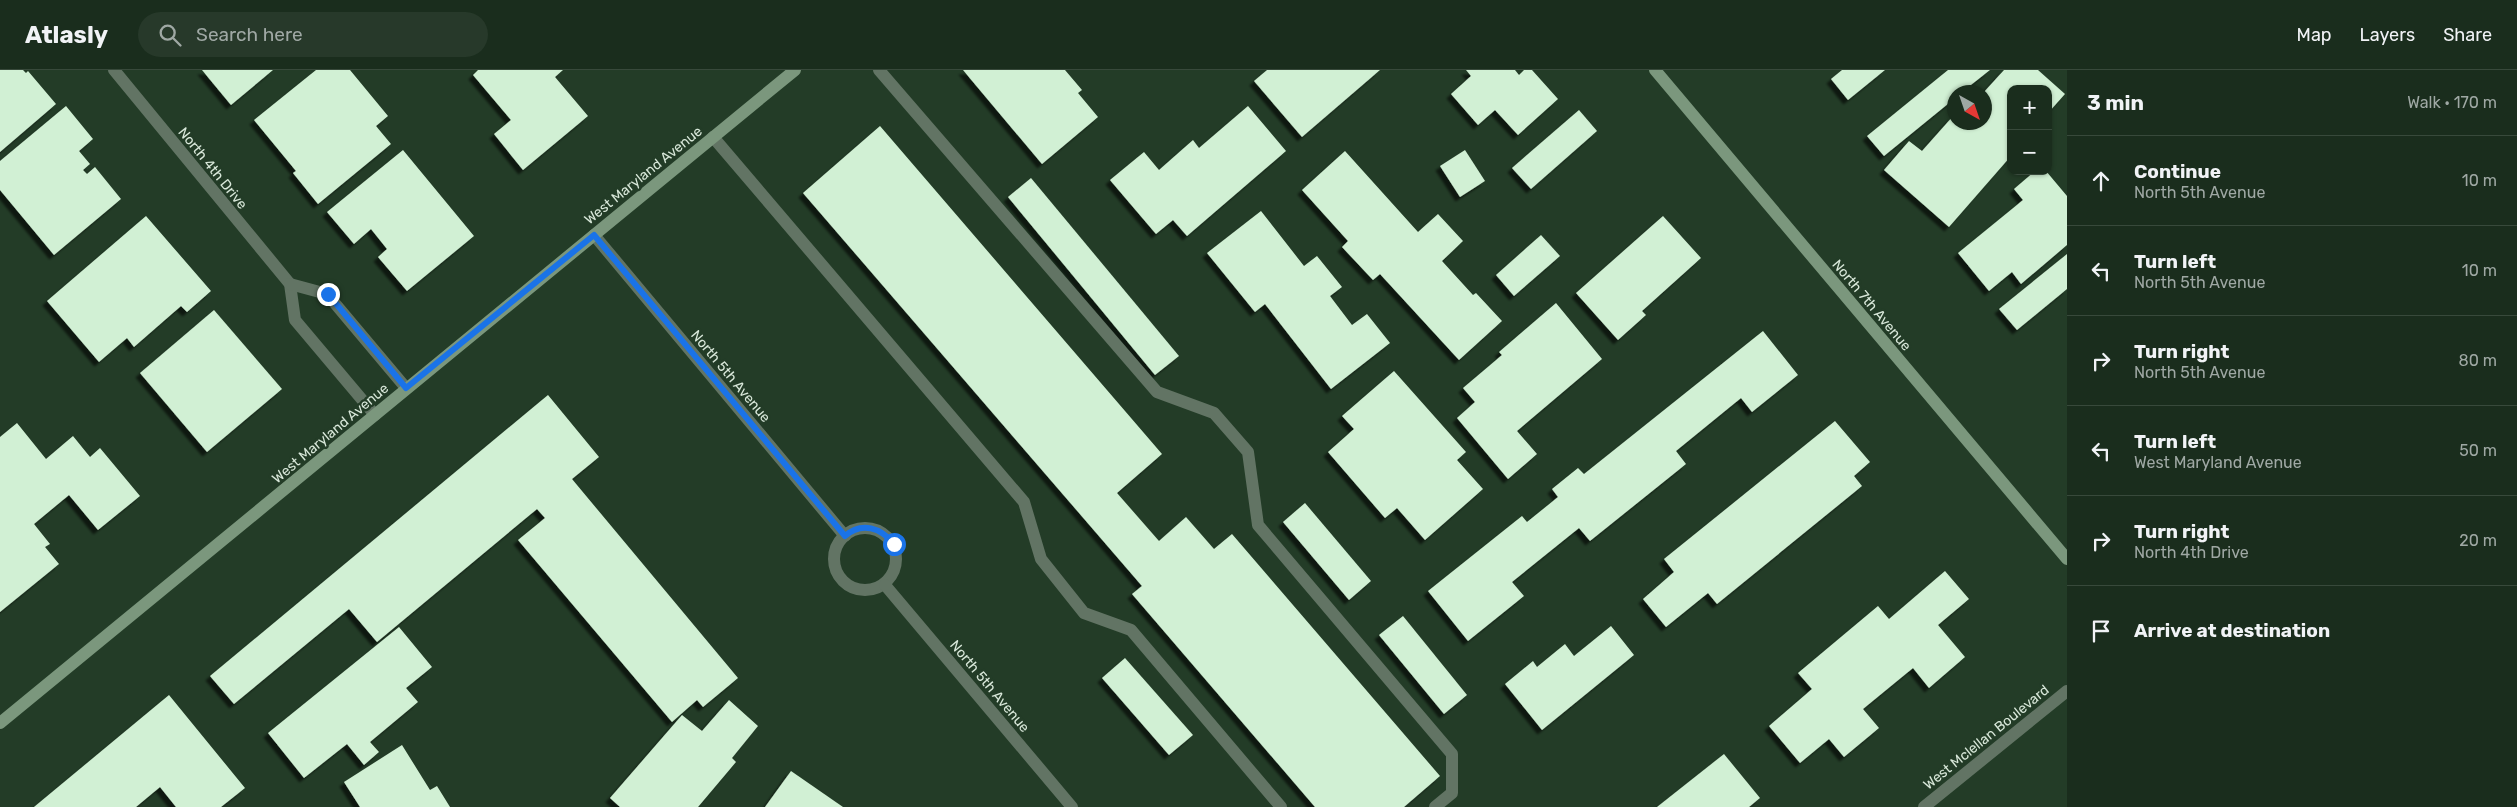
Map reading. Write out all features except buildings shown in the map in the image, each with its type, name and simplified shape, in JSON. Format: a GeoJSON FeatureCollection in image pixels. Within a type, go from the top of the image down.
{"type":"FeatureCollection","features":[{"type":"Feature","properties":{"kind":"street","name":"North 4th Drive"},"geometry":{"type":"LineString","coordinates":[[114,70],[290,284]]}},
{"type":"Feature","properties":{"kind":"street","name":"West Maryland Avenue"},"geometry":{"type":"LineString","coordinates":[[0,723],[795,70]]}},
{"type":"Feature","properties":{"kind":"street"},"geometry":{"type":"LineString","coordinates":[[879,70],[1157,392],[1214,413],[1248,452],[1258,524],[1452,754],[1452,792],[1435,807]]}},
{"type":"Feature","properties":{"kind":"street","name":"North 7th Avenue"},"geometry":{"type":"LineString","coordinates":[[1655,70],[2067,560]]}},
{"type":"Feature","properties":{"kind":"street"},"geometry":{"type":"LineString","coordinates":[[713,137],[1024,502],[1041,559],[1084,613],[1131,630],[1281,807]]}},
{"type":"Feature","properties":{"kind":"street","name":"North 5th Avenue"},"geometry":{"type":"LineString","coordinates":[[594,235],[845,536]]}},
{"type":"Feature","properties":{"kind":"street"},"geometry":{"type":"LineString","coordinates":[[375,415],[295,320],[290,284],[328,294],[406,388]]}},
{"type":"Feature","properties":{"kind":"street"},"geometry":{"type":"LineString","coordinates":[[868,528],[886,534],[894,544],[897,557],[893,575],[884,585],[871,591],[860,591],[850,587],[841,579],[836,571],[834,558],[835,549],[845,536],[856,529],[868,528]]}},
{"type":"Feature","properties":{"kind":"street","name":"North 5th Avenue"},"geometry":{"type":"LineString","coordinates":[[884,585],[1072,807]]}},
{"type":"Feature","properties":{"kind":"street","name":"West Mclellan Boulevard"},"geometry":{"type":"LineString","coordinates":[[1924,807],[2067,691]]}},
{"type":"Feature","properties":{"kind":"route"},"geometry":{"type":"LineString","coordinates":[[328,294],[406,388],[594,235],[845,536],[856,529],[868,528],[879,530],[886,534],[894,544]]}}]}
